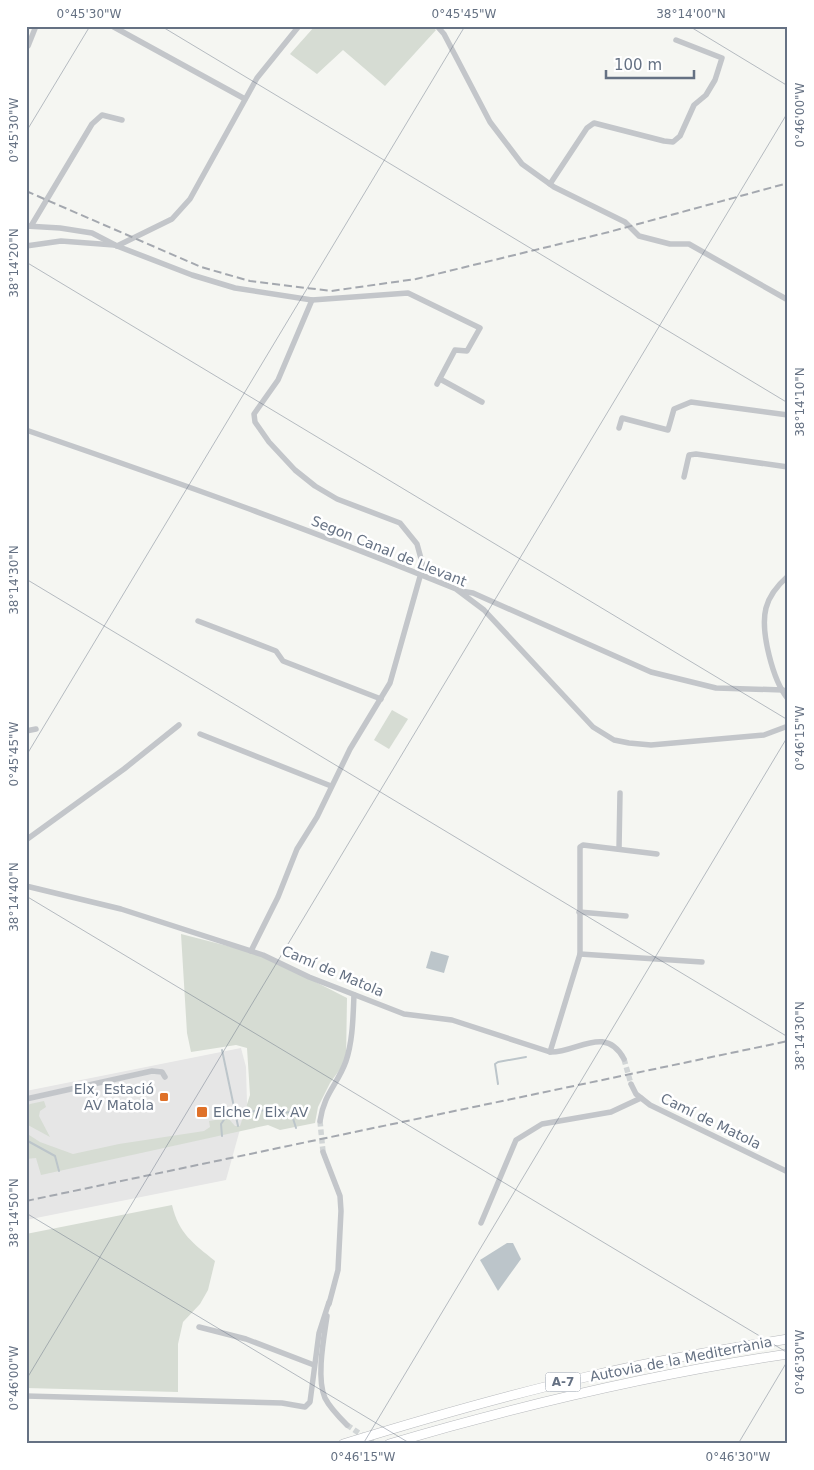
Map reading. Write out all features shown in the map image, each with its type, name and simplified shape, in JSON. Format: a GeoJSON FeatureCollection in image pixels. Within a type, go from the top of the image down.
{"type":"FeatureCollection","features":[{"type":"Feature","properties":{"kind":"highway","name":"Autovia de la Mediterrània"},"geometry":{"type":"LineString","coordinates":[[343,1444],[466,1407],[587,1376],[788,1339]]}},
{"type":"Feature","properties":{"kind":"highway","name":"Autovia de la Mediterrània"},"geometry":{"type":"LineString","coordinates":[[390,1444],[543,1401],[628,1382],[788,1354]]}},
{"type":"Feature","properties":{"kind":"street"},"geometry":{"type":"LineString","coordinates":[[28,46],[36,26]]}},
{"type":"Feature","properties":{"kind":"street"},"geometry":{"type":"LineString","coordinates":[[112,26],[245,99]]}},
{"type":"Feature","properties":{"kind":"street"},"geometry":{"type":"LineString","coordinates":[[26,246],[61,241],[118,246],[172,219],[190,199],[245,99],[276,52],[299,26]]}},
{"type":"Feature","properties":{"kind":"street"},"geometry":{"type":"LineString","coordinates":[[437,26],[444,34],[480,106],[509,149],[522,164],[550,184],[625,222],[639,236],[670,244],[689,244],[788,300]]}},
{"type":"Feature","properties":{"kind":"street"},"geometry":{"type":"LineString","coordinates":[[550,184],[587,128],[594,123],[664,141],[673,142],[680,136],[694,105],[706,96],[715,80],[722,58],[676,40]]}},
{"type":"Feature","properties":{"kind":"street"},"geometry":{"type":"LineString","coordinates":[[122,120],[102,115],[92,124],[29,226],[92,233],[118,246],[192,275],[235,288],[312,300],[408,293],[480,328],[467,351],[454,350],[438,382],[482,402]]}},
{"type":"Feature","properties":{"kind":"street"},"geometry":{"type":"LineString","coordinates":[[251,951],[278,897],[297,849],[317,817],[350,749],[382,699],[395,671],[422,575],[421,556],[417,544],[400,523],[337,499],[315,486],[295,470],[269,442],[255,422],[254,414],[278,380],[312,300]]}},
{"type":"Feature","properties":{"kind":"street"},"geometry":{"type":"LineString","coordinates":[[619,428],[622,418],[668,430],[674,408],[691,402],[788,415]]}},
{"type":"Feature","properties":{"kind":"street","name":"Segon Canal de Llevant"},"geometry":{"type":"LineString","coordinates":[[26,430],[102,458],[206,492],[459,590],[484,610],[593,727],[614,740],[652,744],[764,735],[788,726]]}},
{"type":"Feature","properties":{"kind":"street"},"geometry":{"type":"LineString","coordinates":[[684,478],[689,455],[696,454],[788,467]]}},
{"type":"Feature","properties":{"kind":"street"},"geometry":{"type":"LineString","coordinates":[[788,576],[779,583],[766,608],[767,648],[782,690],[788,699]]}},
{"type":"Feature","properties":{"kind":"street"},"geometry":{"type":"LineString","coordinates":[[459,590],[473,593],[650,672],[716,688],[782,690]]}},
{"type":"Feature","properties":{"kind":"street"},"geometry":{"type":"LineString","coordinates":[[198,621],[276,650],[283,661],[382,699]]}},
{"type":"Feature","properties":{"kind":"street"},"geometry":{"type":"LineString","coordinates":[[26,840],[124,769],[179,725]]}},
{"type":"Feature","properties":{"kind":"street"},"geometry":{"type":"LineString","coordinates":[[26,731],[36,729]]}},
{"type":"Feature","properties":{"kind":"street"},"geometry":{"type":"LineString","coordinates":[[200,734],[331,786]]}},
{"type":"Feature","properties":{"kind":"street"},"geometry":{"type":"LineString","coordinates":[[619,849],[620,793]]}},
{"type":"Feature","properties":{"kind":"street"},"geometry":{"type":"LineString","coordinates":[[550,1052],[580,954],[580,847],[584,845],[657,854]]}},
{"type":"Feature","properties":{"kind":"street","name":"Camí de Matola"},"geometry":{"type":"LineString","coordinates":[[26,886],[121,909],[251,951],[404,1014],[452,1020],[550,1052],[558,1052],[596,1041],[613,1047],[624,1060]]}},
{"type":"Feature","properties":{"kind":"street"},"geometry":{"type":"LineString","coordinates":[[579,912],[626,916]]}},
{"type":"Feature","properties":{"kind":"street"},"geometry":{"type":"LineString","coordinates":[[580,954],[702,962]]}},
{"type":"Feature","properties":{"kind":"street"},"geometry":{"type":"LineString","coordinates":[[320,1121],[324,1100],[346,1061],[353,1022],[354,995]]}},
{"type":"Feature","properties":{"kind":"street"},"geometry":{"type":"LineString","coordinates":[[26,1099],[152,1071],[162,1072],[165,1077]]}},
{"type":"Feature","properties":{"kind":"street","name":"Camí de Matola"},"geometry":{"type":"LineString","coordinates":[[631,1084],[632,1089],[641,1098],[661,1110],[788,1172]]}},
{"type":"Feature","properties":{"kind":"street"},"geometry":{"type":"LineString","coordinates":[[481,1223],[516,1140],[542,1124],[611,1112],[641,1098]]}},
{"type":"Feature","properties":{"kind":"street"},"geometry":{"type":"LineString","coordinates":[[26,1396],[274,1402],[305,1406],[310,1402],[318,1333],[338,1270],[340,1196],[323,1152]]}},
{"type":"Feature","properties":{"kind":"street"},"geometry":{"type":"LineString","coordinates":[[329,1302],[321,1372],[324,1396],[334,1412],[347,1425]]}},
{"type":"Feature","properties":{"kind":"street"},"geometry":{"type":"LineString","coordinates":[[199,1327],[246,1339],[314,1366]]}},
{"type":"Feature","properties":{"kind":"shaded area"},"geometry":{"type":"Polygon","coordinates":[[[315,26],[431,26],[436,30],[385,86],[343,50],[317,74],[290,54],[315,26]]]}},
{"type":"Feature","properties":{"kind":"shaded area"},"geometry":{"type":"Polygon","coordinates":[[[392,710],[408,719],[389,749],[374,740],[392,710]]]}},
{"type":"Feature","properties":{"kind":"shaded area"},"geometry":{"type":"Polygon","coordinates":[[[181,934],[263,955],[347,998],[346,1061],[330,1083],[318,1107],[315,1123],[280,1130],[268,1125],[41,1175],[36,1158],[26,1159],[26,1133],[40,1142],[73,1154],[119,1144],[204,1131],[210,1127],[209,1121],[228,1118],[235,1126],[240,1126],[250,1095],[247,1048],[236,1045],[191,1052],[187,1033],[181,934]]]}},
{"type":"Feature","properties":{"kind":"shaded area"},"geometry":{"type":"Polygon","coordinates":[[[431,951],[449,956],[444,973],[426,968],[431,951]]]}},
{"type":"Feature","properties":{"kind":"shaded area"},"geometry":{"type":"Polygon","coordinates":[[[241,1048],[246,1067],[247,1104],[226,1180],[26,1220],[26,1091],[241,1048]]]}},
{"type":"Feature","properties":{"kind":"shaded area"},"geometry":{"type":"Polygon","coordinates":[[[44,1101],[46,1107],[40,1111],[39,1116],[50,1137],[26,1124],[26,1107],[30,1104],[44,1101]]]}},
{"type":"Feature","properties":{"kind":"shaded area"},"geometry":{"type":"Polygon","coordinates":[[[172,1205],[183,1231],[215,1261],[208,1290],[200,1304],[183,1322],[178,1344],[178,1392],[26,1388],[26,1234],[172,1205]]]}},
{"type":"Feature","properties":{"kind":"shaded area"},"geometry":{"type":"Polygon","coordinates":[[[507,1243],[513,1243],[521,1259],[498,1291],[480,1260],[507,1243]]]}},
{"type":"Feature","properties":{"kind":"waterway"},"geometry":{"type":"LineString","coordinates":[[222,1050],[238,1126]]}},
{"type":"Feature","properties":{"kind":"waterway"},"geometry":{"type":"LineString","coordinates":[[498,1084],[495,1064],[526,1057]]}},
{"type":"Feature","properties":{"kind":"waterway"},"geometry":{"type":"LineString","coordinates":[[222,1136],[221,1124],[228,1114],[267,1110],[278,1113],[291,1112],[296,1128]]}},
{"type":"Feature","properties":{"kind":"waterway"},"geometry":{"type":"LineString","coordinates":[[26,1140],[55,1156],[59,1171]]}},
{"type":"Feature","properties":{"kind":"tunnel"},"geometry":{"type":"LineString","coordinates":[[624,1059],[631,1084]]}},
{"type":"Feature","properties":{"kind":"tunnel"},"geometry":{"type":"LineString","coordinates":[[320,1121],[323,1152]]}},
{"type":"Feature","properties":{"kind":"tunnel"},"geometry":{"type":"LineString","coordinates":[[347,1425],[375,1444]]}},
{"type":"Feature","properties":{"kind":"railway"},"geometry":{"type":"LineString","coordinates":[[26,191],[201,267],[250,281],[331,291],[416,279],[609,232],[788,183]]}},
{"type":"Feature","properties":{"kind":"railway"},"geometry":{"type":"LineString","coordinates":[[26,1201],[788,1041]]}},
{"type":"Feature","properties":{"kind":"place","name":"Elx, Estació AV Matola"},"geometry":{"type":"Point","coordinates":[164,1097]}},
{"type":"Feature","properties":{"kind":"place","name":"Elche / Elx AV"},"geometry":{"type":"Point","coordinates":[202,1112]}}]}
